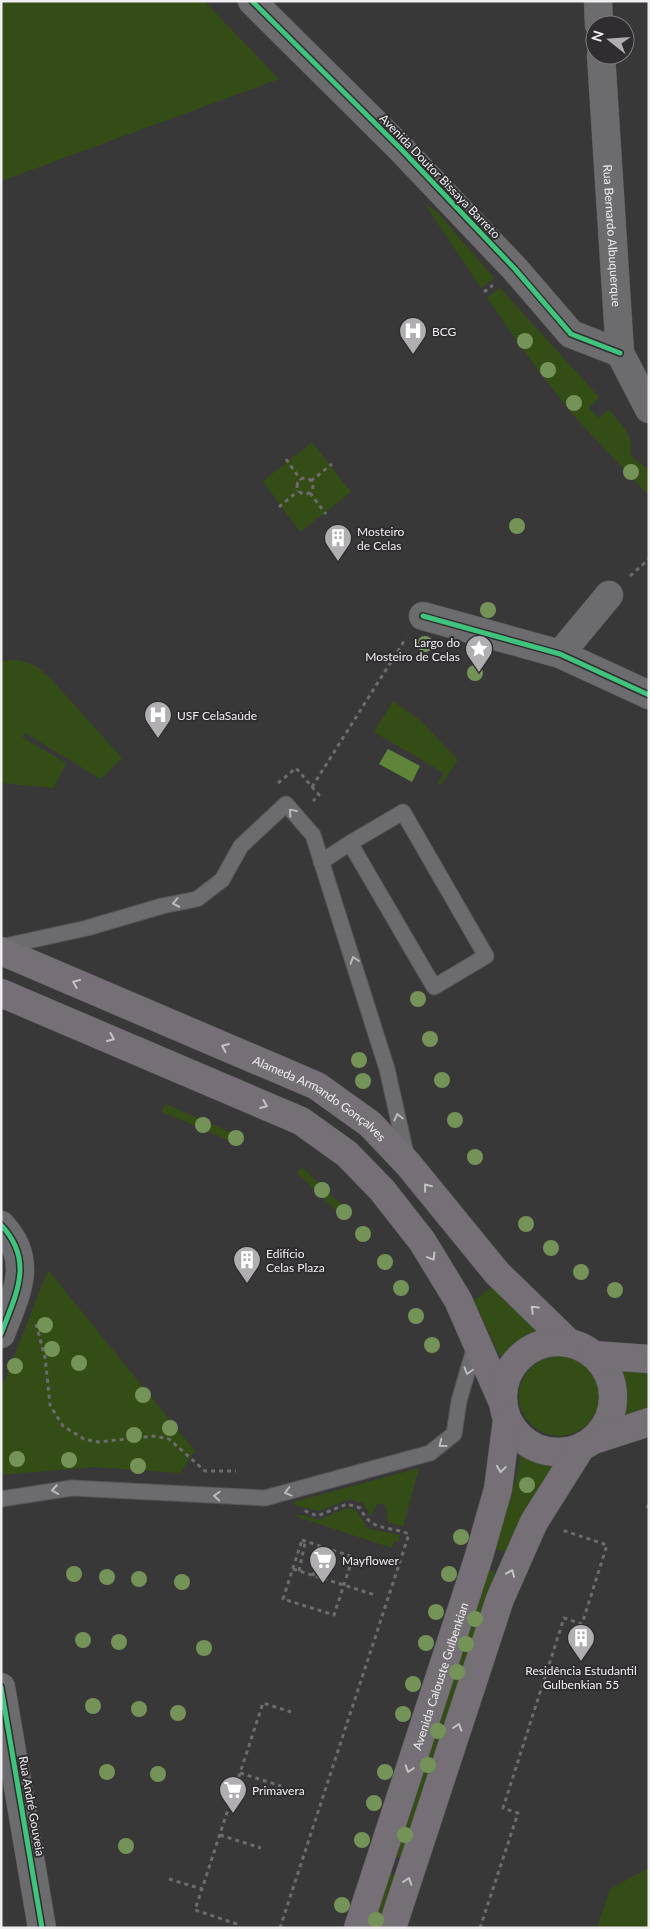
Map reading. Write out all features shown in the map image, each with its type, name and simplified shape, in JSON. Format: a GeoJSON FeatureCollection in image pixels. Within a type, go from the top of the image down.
{"type":"FeatureCollection","features":[{"type":"Feature","properties":{"kind":"main road","name":"Alameda Armando Gonçalves"},"geometry":{"type":"LineString","coordinates":[[1,951],[317,1086],[370,1124],[408,1164],[497,1273],[570,1342]]}},
{"type":"Feature","properties":{"kind":"main road"},"geometry":{"type":"LineString","coordinates":[[1,993],[301,1120],[347,1154],[382,1190],[422,1241],[458,1300],[505,1412],[517,1435],[530,1446],[546,1452],[563,1453],[649,1422]]}},
{"type":"Feature","properties":{"kind":"main road","name":"Avenida Calouste Gulbenkian"},"geometry":{"type":"LineString","coordinates":[[358,1928],[484,1540],[498,1489],[505,1412],[504,1385],[521,1356],[535,1346],[552,1342],[570,1342]]}},
{"type":"Feature","properties":{"kind":"main road"},"geometry":{"type":"LineString","coordinates":[[392,1928],[488,1634],[513,1567],[534,1522],[587,1445],[605,1428],[612,1413],[614,1398],[612,1382],[605,1367],[594,1355],[570,1342]]}},
{"type":"Feature","properties":{"kind":"main road"},"geometry":{"type":"LineString","coordinates":[[594,1355],[649,1359]]}},
{"type":"Feature","properties":{"kind":"street","name":"Avenida Doutor Bissaya Barreto"},"geometry":{"type":"LineString","coordinates":[[252,1],[401,148],[514,269],[571,334],[620,353]]}},
{"type":"Feature","properties":{"kind":"street"},"geometry":{"type":"LineString","coordinates":[[598,1],[599,15]]}},
{"type":"Feature","properties":{"kind":"street","name":"Rua Bernardo Albuquerque"},"geometry":{"type":"LineString","coordinates":[[602,65],[620,353],[649,409]]}},
{"type":"Feature","properties":{"kind":"street"},"geometry":{"type":"LineString","coordinates":[[560,654],[609,595]]}},
{"type":"Feature","properties":{"kind":"street"},"geometry":{"type":"LineString","coordinates":[[423,616],[560,654],[649,696]]}},
{"type":"Feature","properties":{"kind":"street"},"geometry":{"type":"LineString","coordinates":[[1,1225],[13,1240],[20,1258],[21,1274],[10,1295],[1,1334]]}},
{"type":"Feature","properties":{"kind":"street","name":"Rua André Gouveia"},"geometry":{"type":"LineString","coordinates":[[1,1687],[42,1928]]}},
{"type":"Feature","properties":{"kind":"lane"},"geometry":{"type":"LineString","coordinates":[[1,947],[87,928],[162,906],[197,899],[222,880],[241,846],[286,804],[312,835],[387,1069],[408,1164]]}},
{"type":"Feature","properties":{"kind":"lane"},"geometry":{"type":"LineString","coordinates":[[321,862],[350,844],[403,812],[486,956],[434,987],[350,844]]}},
{"type":"Feature","properties":{"kind":"lane"},"geometry":{"type":"LineString","coordinates":[[1,1499],[72,1488],[266,1498],[430,1453],[454,1434],[459,1401],[476,1340]]}},
{"type":"Feature","properties":{"kind":"path"},"geometry":{"type":"LineString","coordinates":[[286,459],[301,480],[311,481],[332,464]]}},
{"type":"Feature","properties":{"kind":"path"},"geometry":{"type":"LineString","coordinates":[[298,491],[297,487],[301,480]]}},
{"type":"Feature","properties":{"kind":"path"},"geometry":{"type":"LineString","coordinates":[[310,493],[312,489],[311,481]]}},
{"type":"Feature","properties":{"kind":"path"},"geometry":{"type":"LineString","coordinates":[[298,491],[306,494],[310,493]]}},
{"type":"Feature","properties":{"kind":"path"},"geometry":{"type":"LineString","coordinates":[[279,507],[298,491]]}},
{"type":"Feature","properties":{"kind":"path"},"geometry":{"type":"LineString","coordinates":[[310,493],[326,514]]}},
{"type":"Feature","properties":{"kind":"path"},"geometry":{"type":"LineString","coordinates":[[312,787],[400,645],[423,616]]}},
{"type":"Feature","properties":{"kind":"path"},"geometry":{"type":"LineString","coordinates":[[274,787],[296,768],[319,795]]}},
{"type":"Feature","properties":{"kind":"path"},"geometry":{"type":"LineString","coordinates":[[10,1295],[35,1296],[37,1332],[44,1357],[50,1405],[63,1426],[84,1440],[98,1442],[154,1436],[169,1439],[205,1471],[236,1471]]}},
{"type":"Feature","properties":{"kind":"path"},"geometry":{"type":"LineString","coordinates":[[280,1928],[409,1534],[386,1526],[373,1526],[366,1520],[360,1508],[347,1504],[317,1516],[296,1510]]}},
{"type":"Feature","properties":{"kind":"path"},"geometry":{"type":"LineString","coordinates":[[480,1928],[518,1813],[503,1808],[564,1618],[582,1624],[607,1545],[534,1522]]}},
{"type":"Feature","properties":{"kind":"path"},"geometry":{"type":"LineString","coordinates":[[302,1540],[322,1547],[353,1557],[334,1615],[283,1599],[302,1540]]}},
{"type":"Feature","properties":{"kind":"path"},"geometry":{"type":"LineString","coordinates":[[293,1569],[303,1543],[307,1544],[299,1571]]}},
{"type":"Feature","properties":{"kind":"path"},"geometry":{"type":"LineString","coordinates":[[313,1576],[322,1547]]}},
{"type":"Feature","properties":{"kind":"path"},"geometry":{"type":"LineString","coordinates":[[319,1578],[329,1549]]}},
{"type":"Feature","properties":{"kind":"path"},"geometry":{"type":"LineString","coordinates":[[293,1569],[375,1595]]}},
{"type":"Feature","properties":{"kind":"path"},"geometry":{"type":"LineString","coordinates":[[237,1924],[196,1910],[263,1703],[291,1712]]}},
{"type":"Feature","properties":{"kind":"path"},"geometry":{"type":"LineString","coordinates":[[240,1773],[281,1786]]}},
{"type":"Feature","properties":{"kind":"path"},"geometry":{"type":"LineString","coordinates":[[220,1835],[261,1848]]}},
{"type":"Feature","properties":{"kind":"path"},"geometry":{"type":"LineString","coordinates":[[169,1879],[202,1889]]}},
{"type":"Feature","properties":{"kind":"shaded area"},"geometry":{"type":"Polygon","coordinates":[[[1,1],[204,1],[279,79],[1,181],[1,1]]]}},
{"type":"Feature","properties":{"kind":"shaded area"},"geometry":{"type":"Polygon","coordinates":[[[424,203],[438,213],[494,278],[481,288],[424,203]]]}},
{"type":"Feature","properties":{"kind":"shaded area"},"geometry":{"type":"Polygon","coordinates":[[[500,288],[599,397],[589,408],[599,418],[609,409],[626,430],[631,442],[630,455],[649,470],[649,496],[575,417],[540,373],[487,298],[500,288]]]}},
{"type":"Feature","properties":{"kind":"shaded area"},"geometry":{"type":"Polygon","coordinates":[[[312,442],[351,492],[300,532],[263,481],[312,442]]]}},
{"type":"Feature","properties":{"kind":"shaded area"},"geometry":{"type":"Polygon","coordinates":[[[19,660],[36,666],[49,677],[122,758],[101,779],[25,733],[22,737],[66,763],[54,788],[1,783],[1,661],[19,660]]]}},
{"type":"Feature","properties":{"kind":"shaded area"},"geometry":{"type":"Polygon","coordinates":[[[393,701],[421,721],[458,760],[441,785],[438,783],[444,773],[374,732],[393,701]]]}},
{"type":"Feature","properties":{"kind":"shaded area"},"geometry":{"type":"Polygon","coordinates":[[[388,749],[420,766],[412,782],[379,764],[388,749]]]}},
{"type":"Feature","properties":{"kind":"shaded area"},"geometry":{"type":"Polygon","coordinates":[[[165,1104],[244,1138],[240,1145],[162,1112],[165,1104]]]}},
{"type":"Feature","properties":{"kind":"shaded area"},"geometry":{"type":"Polygon","coordinates":[[[302,1167],[348,1211],[342,1216],[297,1173],[302,1167]]]}},
{"type":"Feature","properties":{"kind":"shaded area"},"geometry":{"type":"Polygon","coordinates":[[[48,1270],[195,1451],[180,1473],[94,1467],[1,1475],[1,1390],[48,1270]]]}},
{"type":"Feature","properties":{"kind":"shaded area"},"geometry":{"type":"Polygon","coordinates":[[[492,1287],[542,1328],[519,1340],[500,1357],[474,1300],[492,1287]]]}},
{"type":"Feature","properties":{"kind":"shaded area"},"geometry":{"type":"Polygon","coordinates":[[[559,1356],[574,1359],[587,1368],[596,1381],[599,1396],[596,1411],[587,1424],[574,1433],[559,1436],[544,1433],[531,1424],[522,1411],[519,1396],[522,1381],[531,1368],[544,1359],[559,1356]]]}},
{"type":"Feature","properties":{"kind":"shaded area"},"geometry":{"type":"Polygon","coordinates":[[[620,1364],[649,1372],[649,1408],[624,1418],[626,1383],[620,1364]]]}},
{"type":"Feature","properties":{"kind":"shaded area"},"geometry":{"type":"Polygon","coordinates":[[[520,1454],[535,1462],[558,1465],[528,1507],[506,1552],[495,1549],[518,1471],[520,1454]]]}},
{"type":"Feature","properties":{"kind":"shaded area"},"geometry":{"type":"Polygon","coordinates":[[[419,1468],[403,1527],[388,1522],[386,1505],[378,1503],[371,1516],[363,1503],[349,1499],[319,1511],[294,1505],[294,1502],[419,1468]]]}},
{"type":"Feature","properties":{"kind":"shaded area"},"geometry":{"type":"Polygon","coordinates":[[[348,1508],[357,1511],[367,1528],[400,1535],[398,1542],[394,1541],[392,1548],[292,1515],[303,1515],[318,1520],[348,1508]]]}},
{"type":"Feature","properties":{"kind":"shaded area"},"geometry":{"type":"Polygon","coordinates":[[[487,1570],[495,1572],[401,1858],[394,1856],[487,1570]]]}},
{"type":"Feature","properties":{"kind":"shaded area"},"geometry":{"type":"Polygon","coordinates":[[[649,1868],[649,1928],[597,1928],[610,1889],[649,1868]]]}},
{"type":"Feature","properties":{"kind":"shaded area"},"geometry":{"type":"Polygon","coordinates":[[[389,1873],[395,1876],[378,1928],[371,1928],[389,1873]]]}},
{"type":"Feature","properties":{"kind":"cycle path"},"geometry":{"type":"LineString","coordinates":[[252,1],[401,149],[515,269],[571,334],[620,353]]}},
{"type":"Feature","properties":{"kind":"cycle path"},"geometry":{"type":"LineString","coordinates":[[423,616],[560,654],[649,695]]}},
{"type":"Feature","properties":{"kind":"cycle path"},"geometry":{"type":"LineString","coordinates":[[1,1225],[11,1238],[20,1265],[17,1291],[1,1334]]}},
{"type":"Feature","properties":{"kind":"cycle path"},"geometry":{"type":"LineString","coordinates":[[1,1687],[42,1928]]}},
{"type":"Feature","properties":{"kind":"place","name":"BCG"},"geometry":{"type":"Point","coordinates":[413,355]}},
{"type":"Feature","properties":{"kind":"place","name":"Mosteiro de Celas"},"geometry":{"type":"Point","coordinates":[338,562]}},
{"type":"Feature","properties":{"kind":"place","name":"Largo do Mosteiro de Celas"},"geometry":{"type":"Point","coordinates":[479,673]}},
{"type":"Feature","properties":{"kind":"place","name":"USF CelaSaúde"},"geometry":{"type":"Point","coordinates":[158,739]}},
{"type":"Feature","properties":{"kind":"place","name":"Edifício Celas Plaza"},"geometry":{"type":"Point","coordinates":[247,1284]}},
{"type":"Feature","properties":{"kind":"place","name":"Mayflower"},"geometry":{"type":"Point","coordinates":[323,1584]}},
{"type":"Feature","properties":{"kind":"place","name":"Residência Estudantil Gulbenkian 55"},"geometry":{"type":"Point","coordinates":[581,1662]}},
{"type":"Feature","properties":{"kind":"place","name":"Primavera"},"geometry":{"type":"Point","coordinates":[233,1814]}}]}
